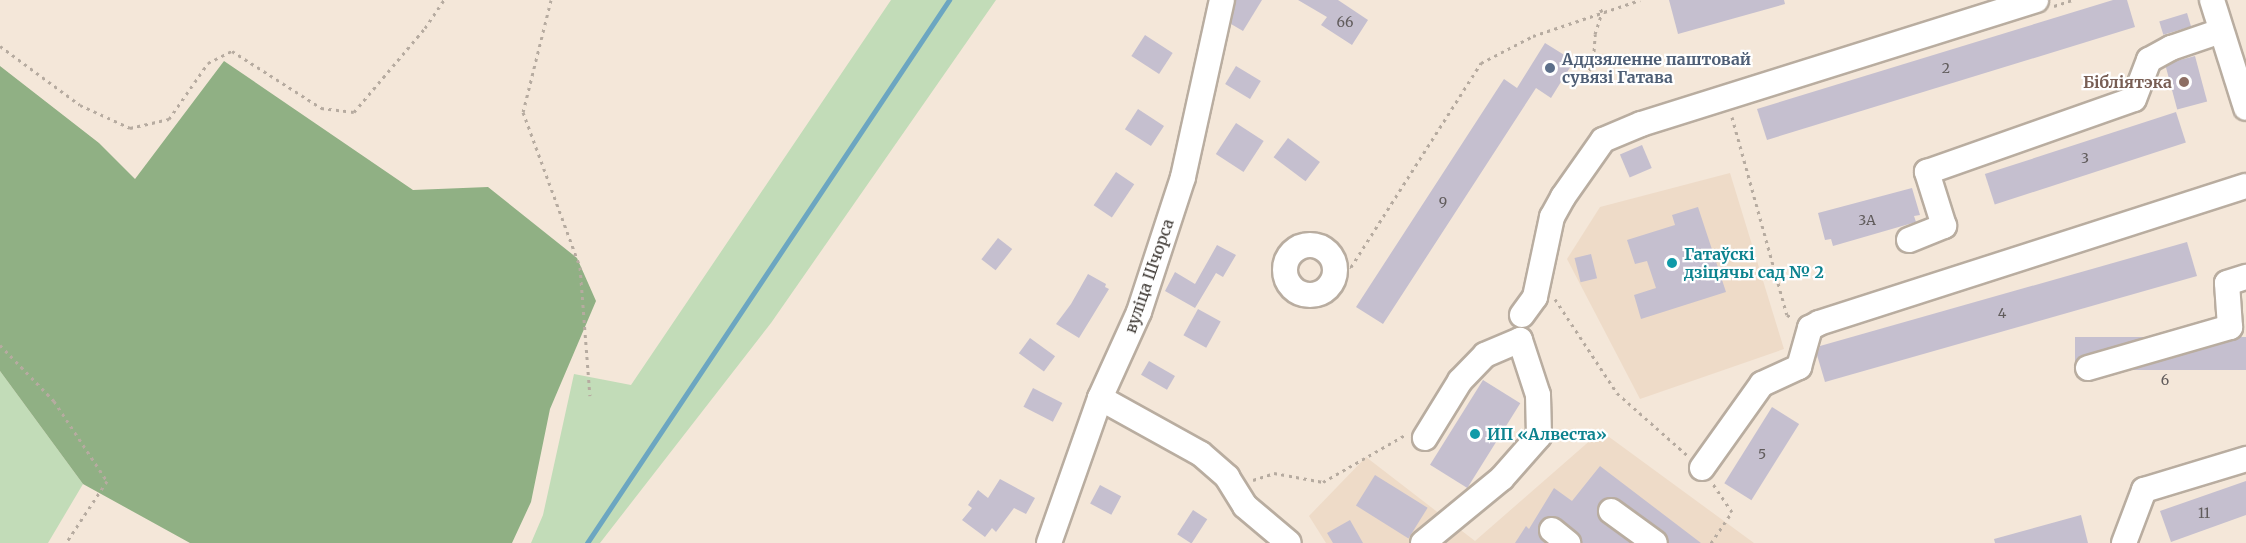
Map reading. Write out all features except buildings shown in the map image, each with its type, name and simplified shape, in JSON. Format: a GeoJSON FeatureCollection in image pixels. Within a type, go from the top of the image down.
{"type":"FeatureCollection","features":[{"type":"Feature","properties":{"kind":"street","name":"вуліца Шчорса"},"geometry":{"type":"LineString","coordinates":[[1049,543],[1100,398],[1139,312],[1184,177],[1222,0]]}},
{"type":"Feature","properties":{"kind":"street"},"geometry":{"type":"LineString","coordinates":[[1522,315],[1535,297],[1552,217],[1563,196],[1603,140],[1630,128],[2036,0]]}},
{"type":"Feature","properties":{"kind":"street"},"geometry":{"type":"LineString","coordinates":[[2212,0],[2246,108]]}},
{"type":"Feature","properties":{"kind":"street"},"geometry":{"type":"LineString","coordinates":[[1909,240],[1944,226],[1927,172],[2134,99],[2149,60],[2171,48],[2221,31]]}},
{"type":"Feature","properties":{"kind":"street"},"geometry":{"type":"LineString","coordinates":[[1702,468],[1762,384],[1799,367],[1810,328],[1818,322],[2246,186]]}},
{"type":"Feature","properties":{"kind":"street"},"geometry":{"type":"LineString","coordinates":[[2088,368],[2230,327],[2228,283],[2246,277]]}},
{"type":"Feature","properties":{"kind":"street"},"geometry":{"type":"LineString","coordinates":[[1417,435],[1460,381],[1485,355],[1520,340],[1538,395],[1539,436],[1502,478],[1423,543]]}},
{"type":"Feature","properties":{"kind":"street"},"geometry":{"type":"LineString","coordinates":[[1100,398],[1200,454],[1227,477],[1245,506],[1289,543]]}},
{"type":"Feature","properties":{"kind":"street"},"geometry":{"type":"LineString","coordinates":[[2124,543],[2144,490],[2246,459]]}},
{"type":"Feature","properties":{"kind":"street"},"geometry":{"type":"LineString","coordinates":[[1611,511],[1654,543]]}},
{"type":"Feature","properties":{"kind":"path"},"geometry":{"type":"LineString","coordinates":[[0,46],[80,105],[130,129],[168,119],[208,63],[232,51],[321,108],[354,112],[425,28],[444,0]]}},
{"type":"Feature","properties":{"kind":"path"},"geometry":{"type":"LineString","coordinates":[[551,0],[523,112],[580,267],[590,396]]}},
{"type":"Feature","properties":{"kind":"path"},"geometry":{"type":"LineString","coordinates":[[1344,262],[1351,267],[1481,63],[1533,36],[1640,0]]}},
{"type":"Feature","properties":{"kind":"path"},"geometry":{"type":"LineString","coordinates":[[1566,74],[1578,81],[1593,66],[1596,34],[1602,12],[1599,6]]}},
{"type":"Feature","properties":{"kind":"path"},"geometry":{"type":"LineString","coordinates":[[1726,97],[1787,315],[1810,328]]}},
{"type":"Feature","properties":{"kind":"path"},"geometry":{"type":"LineString","coordinates":[[1539,278],[1617,393],[1702,468],[1732,512],[1712,543]]}},
{"type":"Feature","properties":{"kind":"path"},"geometry":{"type":"LineString","coordinates":[[0,345],[54,401],[107,481],[66,543]]}},
{"type":"Feature","properties":{"kind":"path"},"geometry":{"type":"LineString","coordinates":[[1233,486],[1274,473],[1323,482],[1417,435]]}},
{"type":"Feature","properties":{"kind":"shaded area"},"geometry":{"type":"Polygon","coordinates":[[[1730,173],[1784,349],[1640,399],[1567,259],[1600,207],[1730,173]]]}},
{"type":"Feature","properties":{"kind":"shaded area"},"geometry":{"type":"Polygon","coordinates":[[[1601,431],[1754,543],[1326,543],[1309,516],[1366,457],[1475,541],[1601,431]]]}},
{"type":"Feature","properties":{"kind":"green space"},"geometry":{"type":"Polygon","coordinates":[[[891,0],[996,0],[771,323],[600,543],[531,543],[543,515],[574,374],[631,385],[891,0]]]}},
{"type":"Feature","properties":{"kind":"green space"},"geometry":{"type":"Polygon","coordinates":[[[224,61],[413,190],[488,187],[577,258],[596,301],[550,409],[531,502],[512,543],[190,543],[83,484],[0,371],[0,66],[99,143],[135,179],[224,61]]]}},
{"type":"Feature","properties":{"kind":"green space"},"geometry":{"type":"Polygon","coordinates":[[[0,371],[83,484],[48,543],[0,543],[0,371]]]}},
{"type":"Feature","properties":{"kind":"waterway"},"geometry":{"type":"LineString","coordinates":[[587,543],[949,0]]}},
{"type":"Feature","properties":{"kind":"place","name":"Аддзяленне паштовай сувязі Гатава"},"geometry":{"type":"Point","coordinates":[1550,68]}},
{"type":"Feature","properties":{"kind":"place","name":"Бібліятэка"},"geometry":{"type":"Point","coordinates":[2184,82]}},
{"type":"Feature","properties":{"kind":"place","name":"Гатаўскі дзіцячы сад № 2"},"geometry":{"type":"Point","coordinates":[1672,263]}},
{"type":"Feature","properties":{"kind":"place","name":"ИП «Алвеста»"},"geometry":{"type":"Point","coordinates":[1475,434]}}]}
